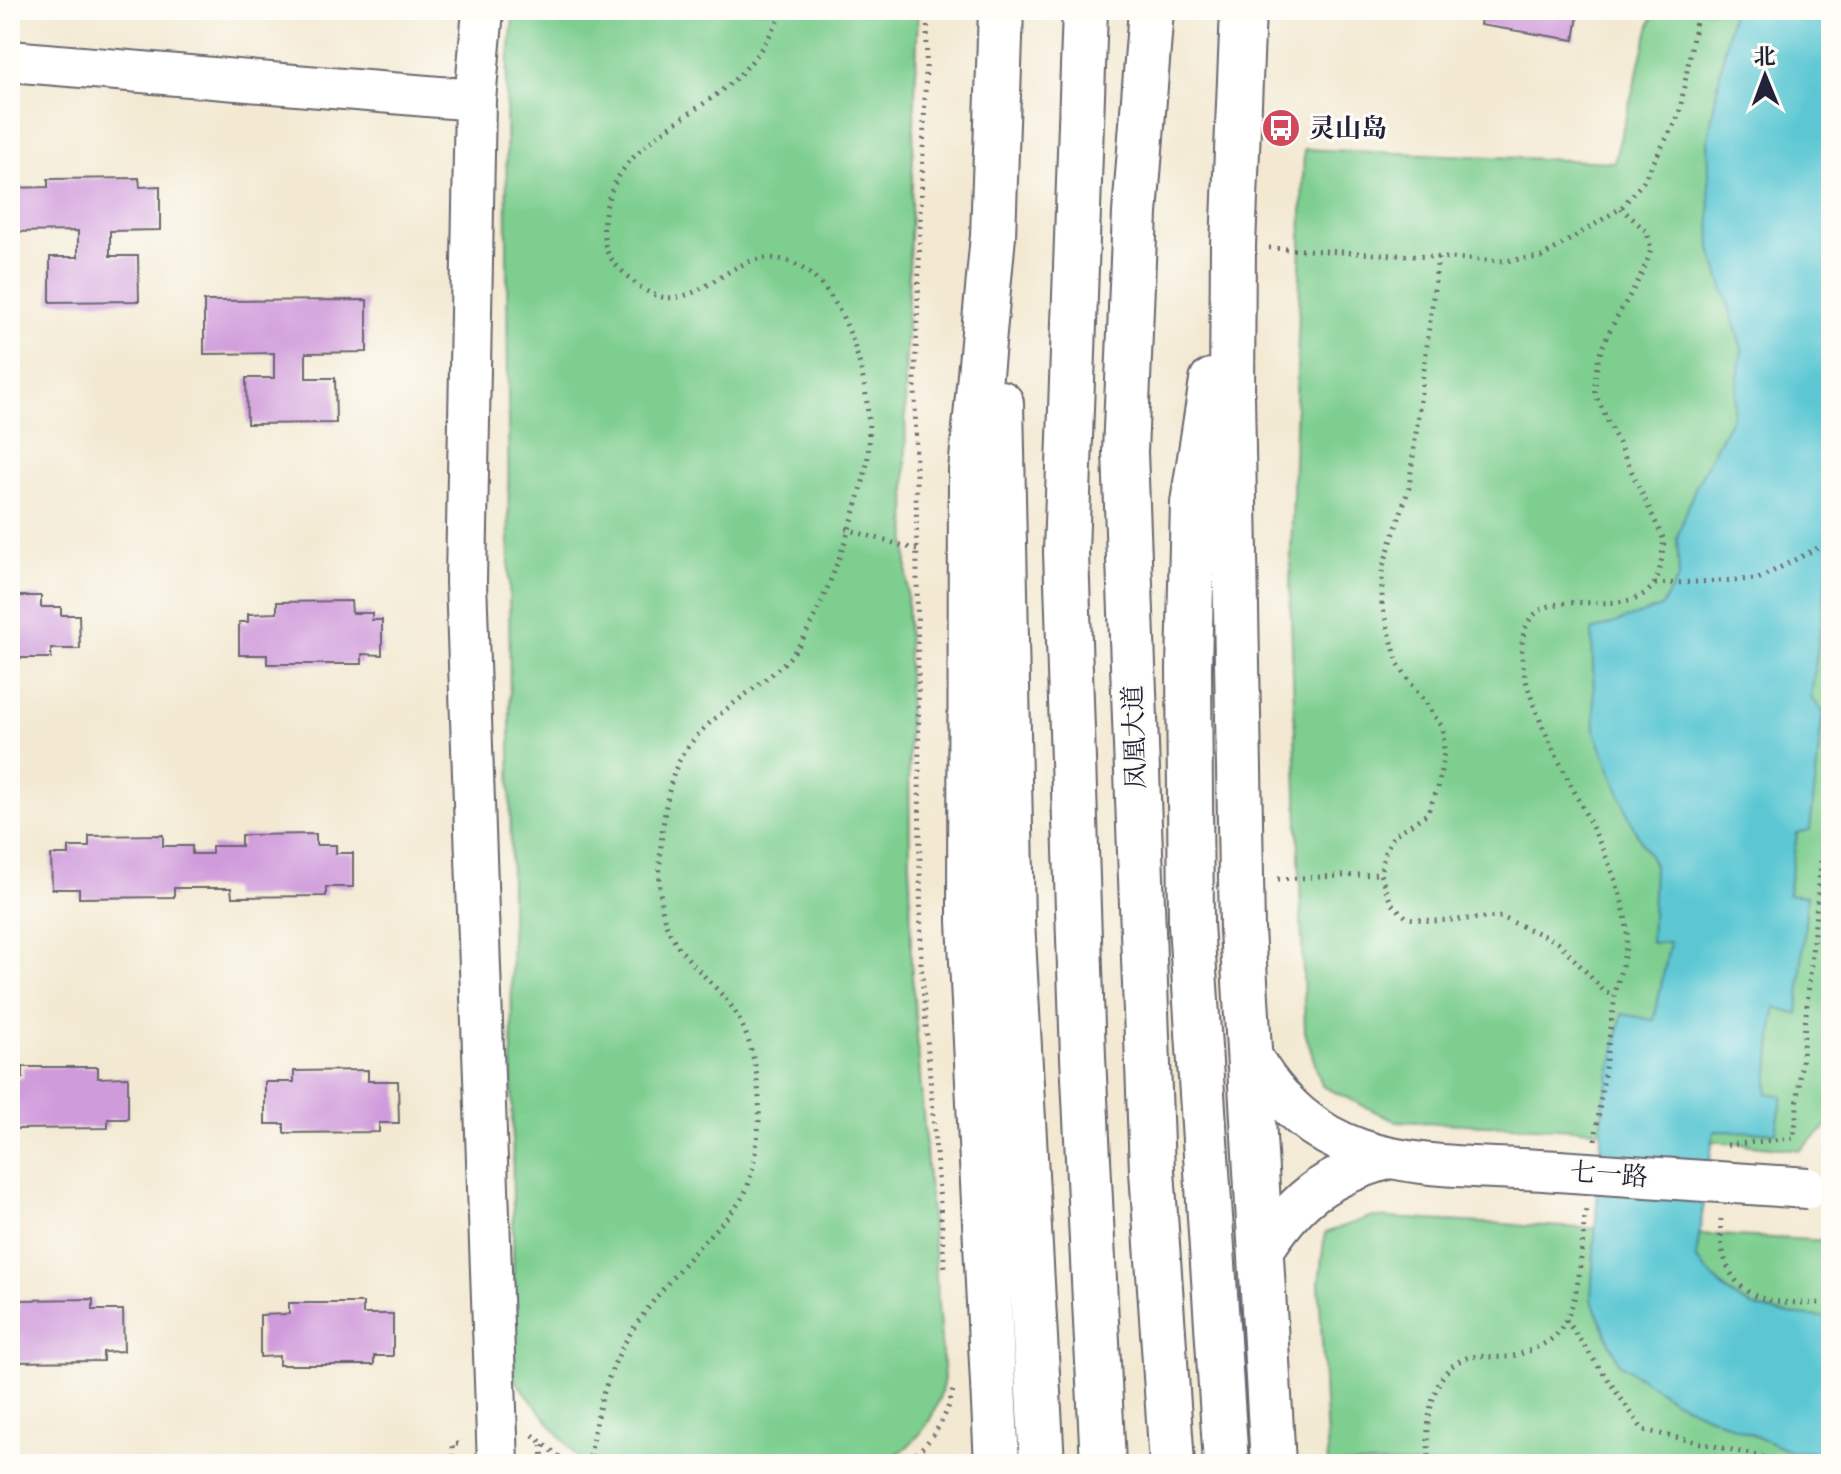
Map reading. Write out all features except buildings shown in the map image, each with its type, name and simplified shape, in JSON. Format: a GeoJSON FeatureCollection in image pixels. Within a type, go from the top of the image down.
{"type":"FeatureCollection","features":[{"type":"Feature","properties":{"kind":"main road"},"geometry":{"type":"LineString","coordinates":[[997,1464],[970,921],[971,471],[993,236],[1001,10]]}},
{"type":"Feature","properties":{"kind":"main road"},"geometry":{"type":"LineString","coordinates":[[1085,10],[1066,552],[1083,1057],[1103,1464]]}},
{"type":"Feature","properties":{"kind":"main road","name":"凤凰大道"},"geometry":{"type":"LineString","coordinates":[[1151,10],[1135,213],[1125,452],[1151,1155],[1172,1464]]}},
{"type":"Feature","properties":{"kind":"main road"},"geometry":{"type":"LineString","coordinates":[[1243,10],[1233,245],[1241,881],[1273,1464]]}},
{"type":"Feature","properties":{"kind":"main road"},"geometry":{"type":"LineString","coordinates":[[993,236],[1001,408],[1012,921],[1042,1464]]}},
{"type":"Feature","properties":{"kind":"main road"},"geometry":{"type":"LineString","coordinates":[[1226,1464],[1191,924],[1189,668],[1193,503],[1233,245]]}},
{"type":"Feature","properties":{"kind":"street"},"geometry":{"type":"LineString","coordinates":[[483,10],[475,100],[466,581],[498,1464]]}},
{"type":"Feature","properties":{"kind":"street"},"geometry":{"type":"LineString","coordinates":[[10,61],[475,100]]}},
{"type":"Feature","properties":{"kind":"street"},"geometry":{"type":"LineString","coordinates":[[1249,1052],[1273,1090],[1305,1122],[1358,1151],[1387,1159]]}},
{"type":"Feature","properties":{"kind":"street"},"geometry":{"type":"LineString","coordinates":[[1261,1254],[1282,1219],[1312,1191],[1348,1170],[1387,1159]]}},
{"type":"Feature","properties":{"kind":"street","name":"七一路"},"geometry":{"type":"LineString","coordinates":[[1387,1159],[1576,1164],[1819,1189]]}},
{"type":"Feature","properties":{"kind":"path"},"geometry":{"type":"LineString","coordinates":[[590,1464],[592,1437],[613,1367],[641,1319],[746,1191],[759,1123],[758,1091],[742,1022],[688,958],[665,922],[661,869],[663,816],[674,772],[718,714],[793,653],[825,594],[867,466],[870,424],[863,370],[827,291],[802,266],[772,258],[737,266],[712,286],[686,296],[642,290],[607,251],[603,225],[607,201],[636,154],[733,82],[756,56],[784,10]]}},
{"type":"Feature","properties":{"kind":"path"},"geometry":{"type":"LineString","coordinates":[[928,10],[915,380],[921,962],[946,1272]]}},
{"type":"Feature","properties":{"kind":"path"},"geometry":{"type":"LineString","coordinates":[[1233,245],[1503,261],[1542,257],[1621,208],[1643,182],[1679,115],[1698,10]]}},
{"type":"Feature","properties":{"kind":"path"},"geometry":{"type":"LineString","coordinates":[[1576,1164],[1627,931],[1608,858],[1539,714],[1522,663],[1522,639],[1527,622],[1538,610],[1563,604],[1629,600],[1643,596],[1655,584],[1664,540],[1596,396],[1594,379],[1601,344],[1651,249],[1647,232],[1621,208]]}},
{"type":"Feature","properties":{"kind":"path"},"geometry":{"type":"LineString","coordinates":[[1438,257],[1409,488],[1382,569],[1382,606],[1398,664],[1443,728],[1444,753],[1438,788],[1427,814],[1394,835],[1385,852],[1380,874],[1391,903],[1407,918],[1434,921],[1501,917],[1558,942],[1606,993],[1615,994]]}},
{"type":"Feature","properties":{"kind":"path"},"geometry":{"type":"LineString","coordinates":[[846,529],[917,550]]}},
{"type":"Feature","properties":{"kind":"path"},"geometry":{"type":"LineString","coordinates":[[1655,584],[1758,579],[1831,541]]}},
{"type":"Feature","properties":{"kind":"path"},"geometry":{"type":"LineString","coordinates":[[1726,1157],[1727,1143],[1794,1138],[1831,759]]}},
{"type":"Feature","properties":{"kind":"path"},"geometry":{"type":"LineString","coordinates":[[1241,881],[1380,874]]}},
{"type":"Feature","properties":{"kind":"path"},"geometry":{"type":"LineString","coordinates":[[1430,1464],[1428,1450],[1432,1401],[1444,1373],[1468,1357],[1511,1357],[1555,1337],[1572,1311],[1587,1203]]}},
{"type":"Feature","properties":{"kind":"path"},"geometry":{"type":"LineString","coordinates":[[1721,1217],[1719,1246],[1726,1265],[1735,1278],[1759,1298],[1831,1304]]}},
{"type":"Feature","properties":{"kind":"path"},"geometry":{"type":"LineString","coordinates":[[1566,1320],[1643,1430],[1794,1464]]}},
{"type":"Feature","properties":{"kind":"path"},"geometry":{"type":"LineString","coordinates":[[904,1464],[933,1437],[951,1401],[954,1381]]}},
{"type":"Feature","properties":{"kind":"path"},"geometry":{"type":"LineString","coordinates":[[542,1444],[543,1464]]}},
{"type":"Feature","properties":{"kind":"green space"},"geometry":{"type":"Polygon","coordinates":[[[514,10],[918,10],[905,380],[911,962],[944,1379],[936,1407],[923,1430],[905,1449],[880,1464],[582,1463],[514,1379],[506,84],[514,10]]]}},
{"type":"Feature","properties":{"kind":"green space"},"geometry":{"type":"Polygon","coordinates":[[[1654,10],[1831,10],[1831,1123],[1800,1150],[1602,1130],[1395,1121],[1322,1086],[1305,1032],[1290,587],[1304,149],[1614,162],[1654,10]]]}},
{"type":"Feature","properties":{"kind":"green space"},"geometry":{"type":"Polygon","coordinates":[[[1370,1217],[1831,1241],[1831,1464],[1328,1464],[1319,1282],[1325,1233],[1370,1217]]]}},
{"type":"Feature","properties":{"kind":"water"},"geometry":{"type":"Polygon","coordinates":[[[1732,10],[1831,10],[1831,545],[1811,698],[1823,711],[1810,830],[1797,833],[1788,894],[1807,896],[1798,1014],[1775,1007],[1767,1093],[1783,1096],[1776,1132],[1714,1131],[1696,1258],[1712,1277],[1741,1301],[1770,1311],[1831,1318],[1831,1452],[1789,1451],[1675,1401],[1619,1363],[1591,1299],[1603,1106],[1622,1014],[1654,1020],[1670,942],[1651,943],[1654,865],[1632,824],[1595,732],[1592,631],[1661,607],[1679,577],[1677,537],[1695,488],[1733,414],[1742,349],[1711,249],[1708,138],[1732,10]]]}},
{"type":"Feature","properties":{"kind":"place","name":"灵山岛"},"geometry":{"type":"Point","coordinates":[1281,128]}}]}
